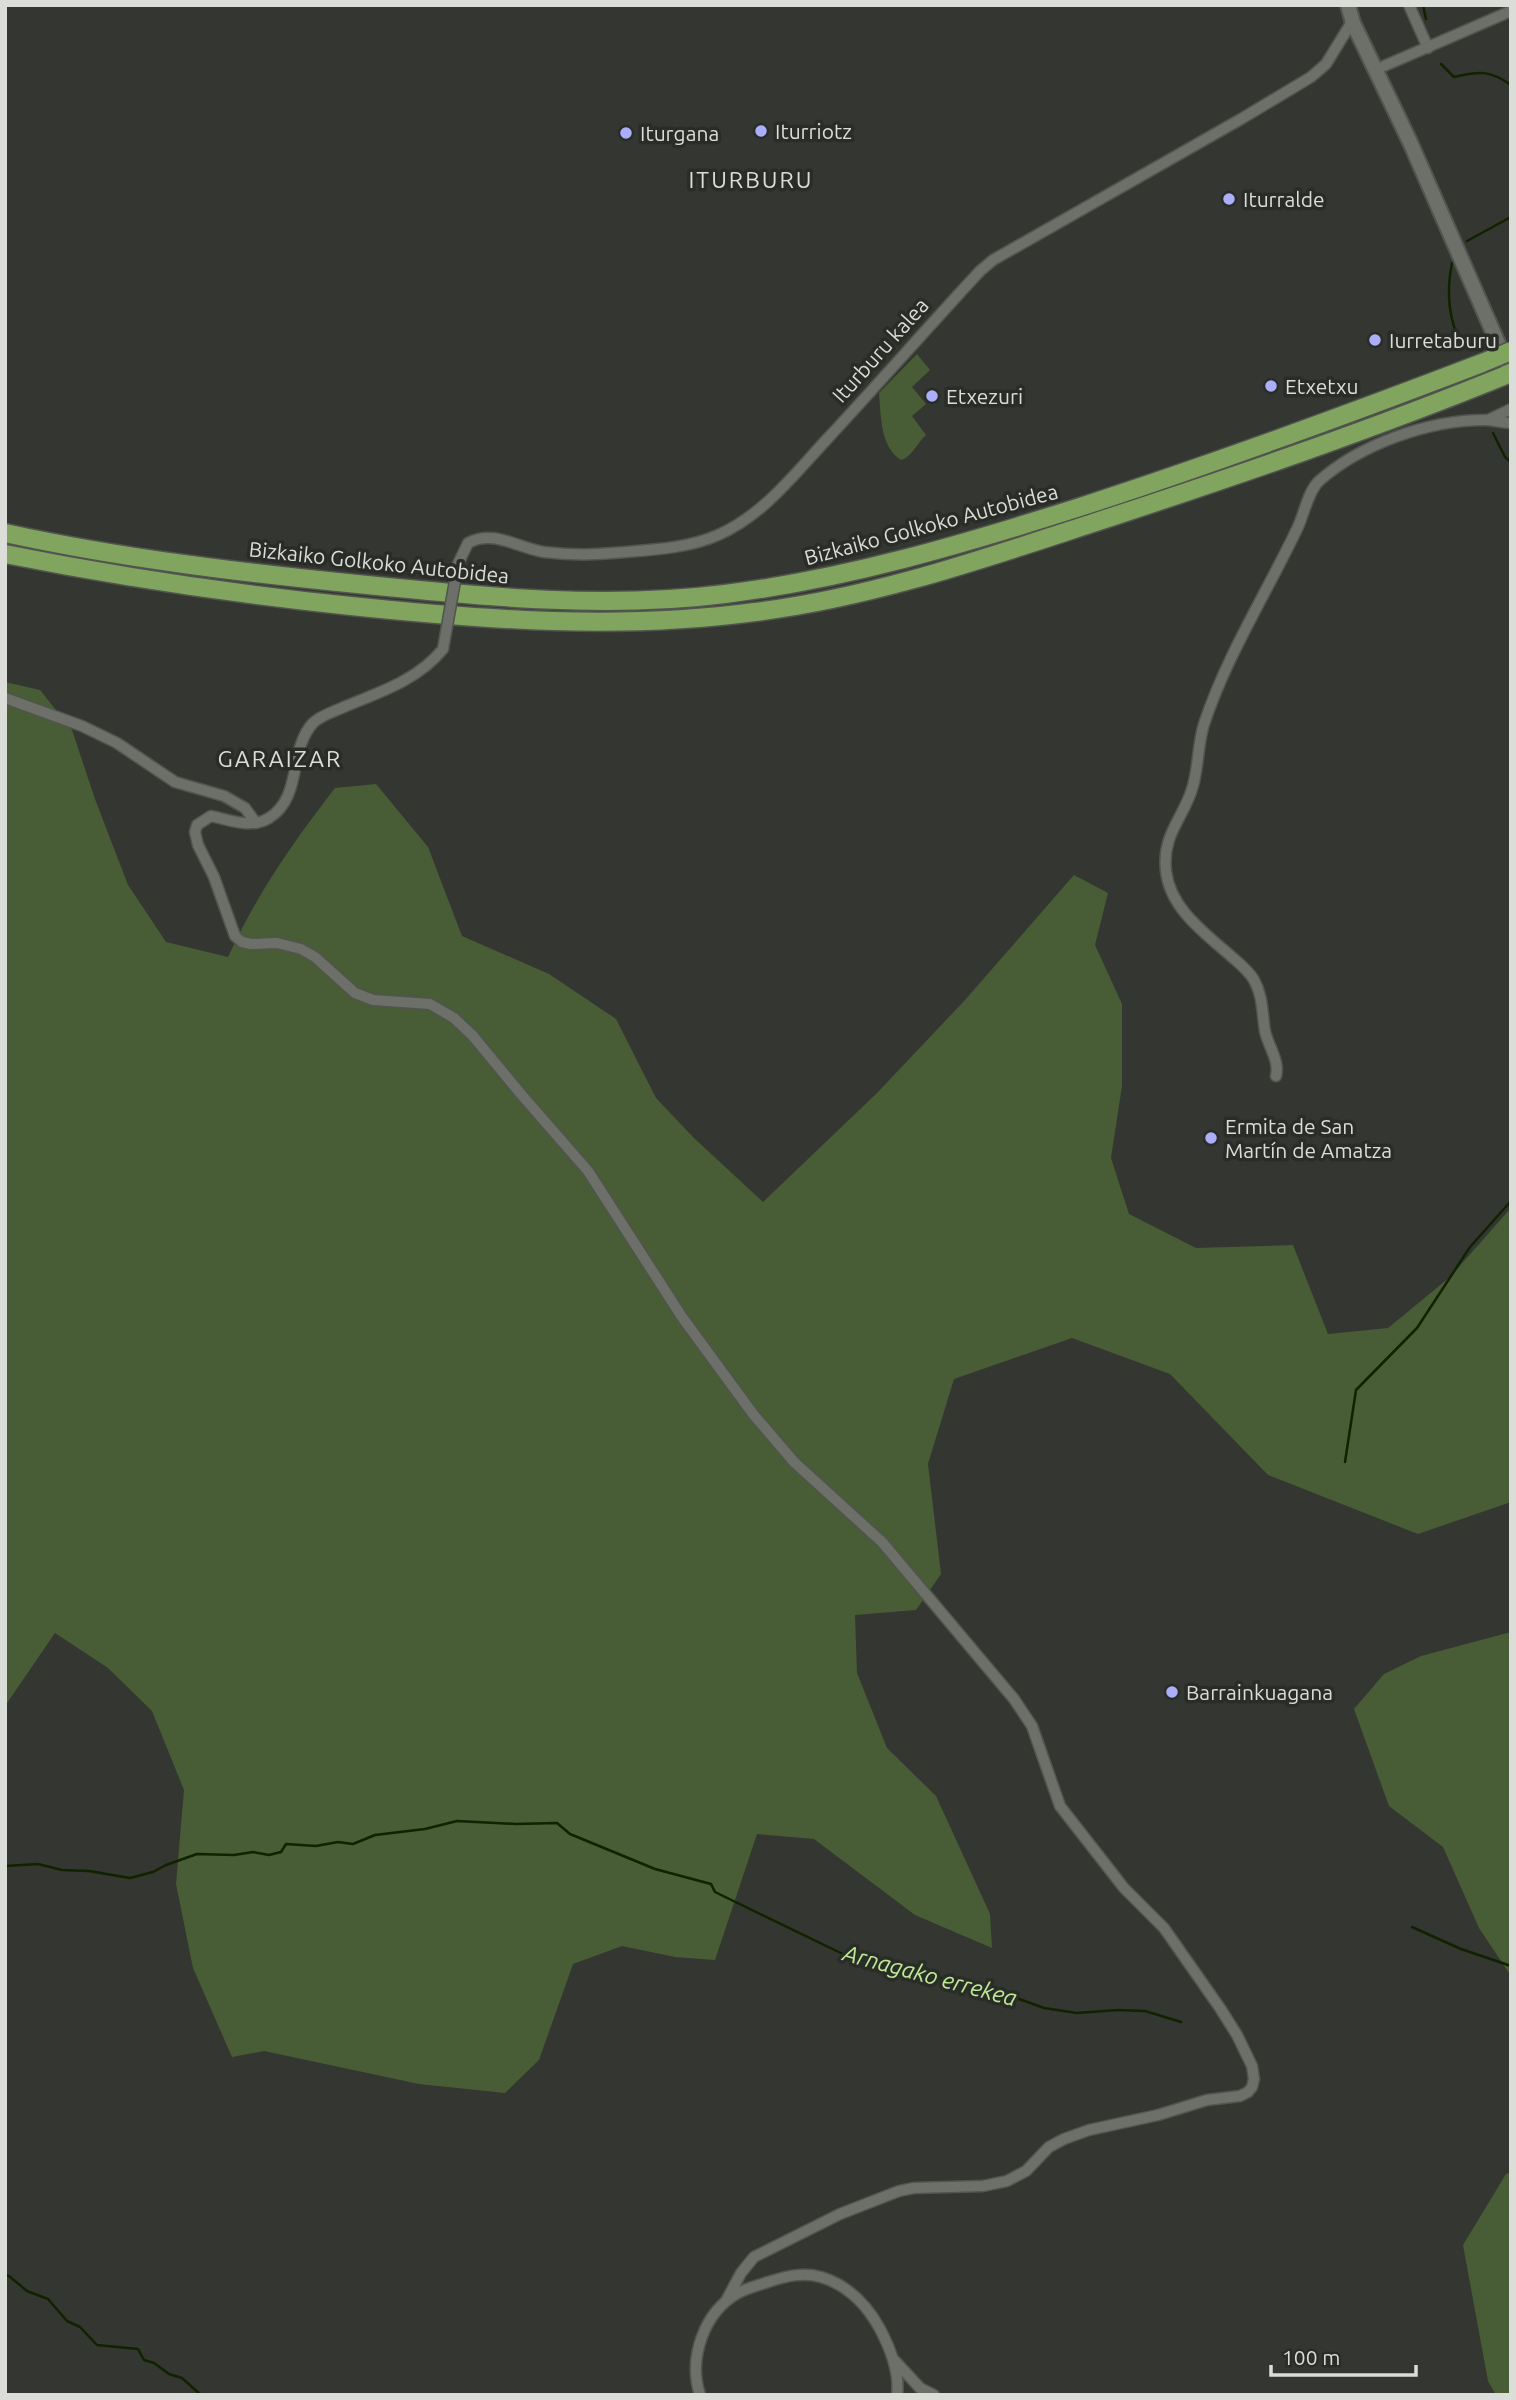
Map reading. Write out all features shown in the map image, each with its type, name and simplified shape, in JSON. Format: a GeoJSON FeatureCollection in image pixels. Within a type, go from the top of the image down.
{"type":"FeatureCollection","features":[{"type":"Feature","properties":{"kind":"highway","name":"Bizkaiko Golkoko Autobidea"},"geometry":{"type":"LineString","coordinates":[[5,533],[58,545],[272,576],[485,597],[610,602],[723,595],[863,570],[1003,531],[1147,485],[1343,416],[1511,351]]}},
{"type":"Feature","properties":{"kind":"highway","name":"Bizkaiko Golkoko Autobidea"},"geometry":{"type":"LineString","coordinates":[[5,554],[273,598],[494,618],[665,621],[758,612],[871,590],[1016,548],[1166,499],[1511,373]]}},
{"type":"Feature","properties":{"kind":"street"},"geometry":{"type":"LineString","coordinates":[[1351,5],[1356,30],[1410,142],[1511,373]]}},
{"type":"Feature","properties":{"kind":"street"},"geometry":{"type":"LineString","coordinates":[[1351,5],[1384,66],[1410,142]]}},
{"type":"Feature","properties":{"kind":"street"},"geometry":{"type":"LineString","coordinates":[[1409,5],[1428,48]]}},
{"type":"Feature","properties":{"kind":"street"},"geometry":{"type":"LineString","coordinates":[[1384,66],[1511,11]]}},
{"type":"Feature","properties":{"kind":"street"},"geometry":{"type":"LineString","coordinates":[[1356,30],[1377,62],[1384,66]]}},
{"type":"Feature","properties":{"kind":"street","name":"Iturburu kalea"},"geometry":{"type":"LineString","coordinates":[[256,823],[271,817],[288,797],[302,740],[314,722],[394,686],[428,666],[443,649],[458,564],[468,543],[483,537],[493,537],[544,552],[591,554],[697,543],[732,528],[755,512],[802,468],[947,306],[993,260],[1311,77],[1356,30]]}},
{"type":"Feature","properties":{"kind":"street"},"geometry":{"type":"LineString","coordinates":[[1384,66],[1384,77],[1396,114]]}},
{"type":"Feature","properties":{"kind":"street"},"geometry":{"type":"LineString","coordinates":[[1276,1076],[1278,1068],[1265,1032],[1263,1003],[1254,980],[1180,907],[1166,872],[1167,849],[1173,827],[1192,792],[1203,727],[1240,638],[1299,526],[1316,484],[1344,462],[1427,427],[1509,418]]}},
{"type":"Feature","properties":{"kind":"street"},"geometry":{"type":"LineString","coordinates":[[5,698],[82,726],[117,743],[175,782],[224,796],[245,808],[256,823]]}},
{"type":"Feature","properties":{"kind":"street"},"geometry":{"type":"LineString","coordinates":[[256,823],[211,816],[197,825],[195,832],[234,936],[251,944],[277,943],[301,949],[315,957],[355,993],[373,1000],[430,1004],[454,1018],[474,1036],[588,1171],[682,1317],[731,1387],[765,1429],[794,1462],[882,1542],[1014,1699],[1032,1726],[1060,1806],[1124,1888],[1164,1928],[1226,2017],[1252,2066],[1252,2087],[1240,2096],[1207,2099],[1158,2115],[1076,2134],[1049,2147],[1026,2171],[1007,2181],[982,2186],[899,2191],[840,2214],[760,2253],[749,2262],[726,2301],[710,2319],[700,2341],[696,2368],[700,2395]]}},
{"type":"Feature","properties":{"kind":"street"},"geometry":{"type":"LineString","coordinates":[[749,2262],[749,2274],[755,2287]]}},
{"type":"Feature","properties":{"kind":"street"},"geometry":{"type":"LineString","coordinates":[[726,2301],[739,2292],[799,2275],[819,2277],[847,2290],[863,2303],[879,2327],[892,2358],[897,2377],[897,2395]]}},
{"type":"Feature","properties":{"kind":"street"},"geometry":{"type":"LineString","coordinates":[[892,2358],[920,2388],[934,2395]]}},
{"type":"Feature","properties":{"kind":"green space"},"geometry":{"type":"Polygon","coordinates":[[[917,354],[930,370],[912,387],[926,404],[912,416],[926,435],[905,459],[901,460],[885,439],[879,393],[917,354]]]}},
{"type":"Feature","properties":{"kind":"green space"},"geometry":{"type":"Polygon","coordinates":[[[5,682],[40,690],[72,730],[128,885],[166,942],[228,957],[277,869],[335,788],[376,784],[428,847],[462,936],[549,974],[616,1019],[656,1098],[694,1138],[763,1202],[877,1093],[965,1000],[1074,875],[1108,893],[1095,945],[1122,1004],[1122,1086],[1111,1158],[1129,1214],[1196,1248],[1293,1245],[1328,1334],[1388,1328],[1450,1277],[1511,1208],[1511,1502],[1418,1534],[1268,1475],[1170,1374],[1072,1338],[954,1379],[928,1464],[941,1574],[916,1610],[855,1615],[857,1673],[887,1748],[936,1796],[990,1914],[992,1948],[915,1915],[814,1839],[757,1834],[715,1960],[675,1957],[622,1946],[573,1964],[539,2060],[505,2093],[419,2084],[264,2051],[232,2057],[193,1968],[176,1884],[184,1790],[152,1711],[108,1668],[55,1633],[5,1706],[5,682]]]}},
{"type":"Feature","properties":{"kind":"green space"},"geometry":{"type":"Polygon","coordinates":[[[1511,1632],[1511,1976],[1479,1928],[1443,1847],[1389,1806],[1354,1709],[1384,1674],[1421,1656],[1511,1632]]]}},
{"type":"Feature","properties":{"kind":"green space"},"geometry":{"type":"Polygon","coordinates":[[[1511,2172],[1511,2395],[1496,2395],[1488,2381],[1463,2245],[1506,2174],[1511,2172]]]}},
{"type":"Feature","properties":{"kind":"waterway"},"geometry":{"type":"LineString","coordinates":[[1423,5],[1426,19]]}},
{"type":"Feature","properties":{"kind":"waterway"},"geometry":{"type":"LineString","coordinates":[[1441,64],[1454,77],[1484,73],[1511,85]]}},
{"type":"Feature","properties":{"kind":"waterway"},"geometry":{"type":"LineString","coordinates":[[1467,241],[1511,217]]}},
{"type":"Feature","properties":{"kind":"waterway"},"geometry":{"type":"LineString","coordinates":[[1452,263],[1450,306],[1454,327],[1462,346]]}},
{"type":"Feature","properties":{"kind":"waterway"},"geometry":{"type":"LineString","coordinates":[[1493,433],[1505,457],[1511,462]]}},
{"type":"Feature","properties":{"kind":"waterway"},"geometry":{"type":"LineString","coordinates":[[1345,1462],[1356,1390],[1417,1328],[1470,1247],[1511,1201]]}},
{"type":"Feature","properties":{"kind":"waterway","name":"Arnagako errekea"},"geometry":{"type":"LineString","coordinates":[[5,1866],[38,1864],[62,1870],[89,1871],[130,1878],[153,1872],[197,1854],[234,1855],[253,1852],[269,1855],[281,1852],[286,1844],[353,1844],[375,1835],[425,1829],[457,1821],[557,1823],[570,1834],[655,1869],[711,1884],[715,1892],[849,1957],[898,1970],[986,1987],[1044,2008],[1077,2013],[1145,2011],[1181,2022]]}},
{"type":"Feature","properties":{"kind":"waterway"},"geometry":{"type":"LineString","coordinates":[[1412,1927],[1461,1949],[1511,1966]]}},
{"type":"Feature","properties":{"kind":"waterway"},"geometry":{"type":"LineString","coordinates":[[5,2275],[27,2291],[48,2299],[67,2321],[80,2327],[97,2345],[138,2349],[144,2360],[182,2378],[201,2395]]}},
{"type":"Feature","properties":{"kind":"place","name":"Iturriotz"},"geometry":{"type":"Point","coordinates":[761,131]}},
{"type":"Feature","properties":{"kind":"place","name":"Iturgana"},"geometry":{"type":"Point","coordinates":[626,133]}},
{"type":"Feature","properties":{"kind":"place","name":"Iturralde"},"geometry":{"type":"Point","coordinates":[1229,199]}},
{"type":"Feature","properties":{"kind":"place","name":"Iurretaburu"},"geometry":{"type":"Point","coordinates":[1375,340]}},
{"type":"Feature","properties":{"kind":"place","name":"Etxetxu"},"geometry":{"type":"Point","coordinates":[1271,386]}},
{"type":"Feature","properties":{"kind":"place","name":"Etxezuri"},"geometry":{"type":"Point","coordinates":[932,396]}},
{"type":"Feature","properties":{"kind":"place","name":"Ermita de San Martín de Amatza"},"geometry":{"type":"Point","coordinates":[1211,1138]}},
{"type":"Feature","properties":{"kind":"place","name":"Barrainkuagana"},"geometry":{"type":"Point","coordinates":[1172,1692]}},
{"type":"Feature","properties":{"kind":"district","name":"ITURBURU"},"geometry":{"type":"Point","coordinates":[751,179]}},
{"type":"Feature","properties":{"kind":"district","name":"GARAIZAR"},"geometry":{"type":"Point","coordinates":[280,758]}}]}
